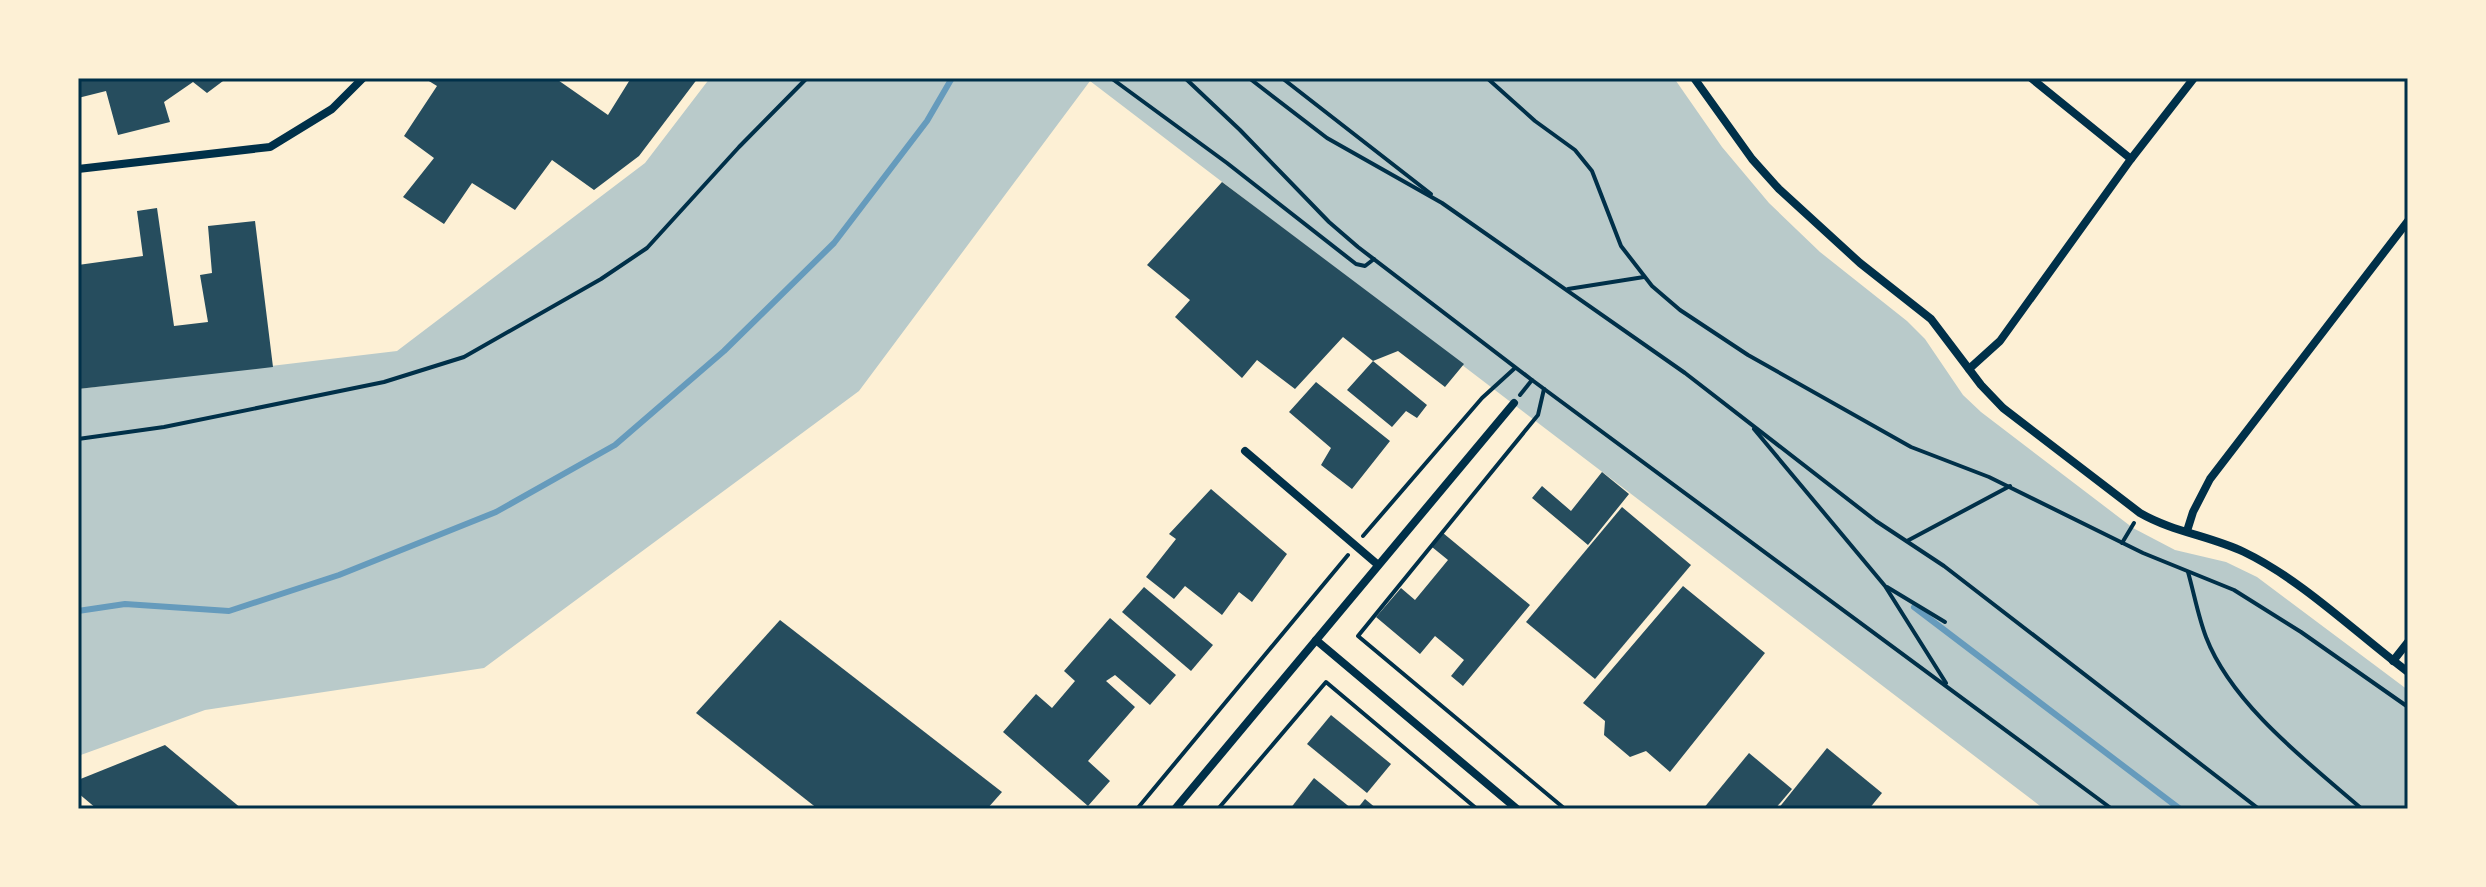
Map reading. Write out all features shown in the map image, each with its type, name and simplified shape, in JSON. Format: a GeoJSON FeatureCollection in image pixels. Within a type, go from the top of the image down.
{"type":"FeatureCollection","features":[{"type":"Feature","properties":{"kind":"street"},"geometry":{"type":"LineString","coordinates":[[78,169],[270,147],[332,109],[363,78]]}},
{"type":"Feature","properties":{"kind":"street"},"geometry":{"type":"LineString","coordinates":[[1694,78],[1752,159],[1779,189],[1860,263],[1920,309],[2003,408],[2149,518],[2172,529],[2187,531],[2242,551],[2287,578],[2408,672]]}},
{"type":"Feature","properties":{"kind":"street"},"geometry":{"type":"LineString","coordinates":[[2031,78],[2131,159]]}},
{"type":"Feature","properties":{"kind":"street"},"geometry":{"type":"LineString","coordinates":[[1969,369],[2000,341],[2131,159],[2194,78]]}},
{"type":"Feature","properties":{"kind":"street"},"geometry":{"type":"LineString","coordinates":[[2187,531],[2210,479],[2408,221]]}},
{"type":"Feature","properties":{"kind":"street"},"geometry":{"type":"LineString","coordinates":[[1175,809],[1514,403]]}},
{"type":"Feature","properties":{"kind":"street"},"geometry":{"type":"LineString","coordinates":[[1245,451],[1377,564]]}},
{"type":"Feature","properties":{"kind":"street"},"geometry":{"type":"LineString","coordinates":[[1316,640],[1517,809]]}},
{"type":"Feature","properties":{"kind":"street"},"geometry":{"type":"LineString","coordinates":[[2393,661],[2408,642]]}},
{"type":"Feature","properties":{"kind":"path"},"geometry":{"type":"LineString","coordinates":[[78,439],[164,427],[384,382],[464,357],[601,279],[647,248],[807,78]]}},
{"type":"Feature","properties":{"kind":"path"},"geometry":{"type":"LineString","coordinates":[[1111,78],[1227,163],[1356,264],[1365,266],[1374,259]]}},
{"type":"Feature","properties":{"kind":"path"},"geometry":{"type":"LineString","coordinates":[[1185,78],[1329,222],[1374,259],[1544,389],[2112,809]]}},
{"type":"Feature","properties":{"kind":"path"},"geometry":{"type":"LineString","coordinates":[[1249,78],[1327,138],[1442,203]]}},
{"type":"Feature","properties":{"kind":"path"},"geometry":{"type":"LineString","coordinates":[[1282,78],[1442,203],[1685,373],[1944,566],[2259,809]]}},
{"type":"Feature","properties":{"kind":"path"},"geometry":{"type":"LineString","coordinates":[[1487,78],[1513,103],[1575,150],[1592,171],[1621,246],[1644,277],[1680,310],[1748,355],[1911,447],[2010,486],[2143,553],[2234,590],[2301,632],[2408,707]]}},
{"type":"Feature","properties":{"kind":"path"},"geometry":{"type":"LineString","coordinates":[[1566,289],[1644,277]]}},
{"type":"Feature","properties":{"kind":"path"},"geometry":{"type":"LineString","coordinates":[[1137,809],[1482,398],[1516,367]]}},
{"type":"Feature","properties":{"kind":"path"},"geometry":{"type":"LineString","coordinates":[[1544,389],[1538,415],[1358,636],[1565,809]]}},
{"type":"Feature","properties":{"kind":"path"},"geometry":{"type":"LineString","coordinates":[[1747,421],[1885,586],[1949,688]]}},
{"type":"Feature","properties":{"kind":"path"},"geometry":{"type":"LineString","coordinates":[[1907,541],[2010,486]]}},
{"type":"Feature","properties":{"kind":"path"},"geometry":{"type":"LineString","coordinates":[[2188,572],[2206,637],[2219,663],[2264,721],[2362,809]]}},
{"type":"Feature","properties":{"kind":"path"},"geometry":{"type":"LineString","coordinates":[[1885,586],[1945,622]]}},
{"type":"Feature","properties":{"kind":"path"},"geometry":{"type":"LineString","coordinates":[[1218,809],[1326,682],[1477,809]]}},
{"type":"Feature","properties":{"kind":"shaded area"},"geometry":{"type":"Polygon","coordinates":[[[710,78],[1674,78],[1722,147],[1769,203],[1820,252],[1907,321],[1925,339],[1963,395],[1981,412],[2133,528],[2175,550],[2226,562],[2257,577],[2408,690],[2408,809],[2044,809],[1090,81],[859,391],[484,668],[205,710],[78,756],[78,389],[397,351],[645,163],[710,78]]]}},
{"type":"Feature","properties":{"kind":"building"},"geometry":{"type":"Polygon","coordinates":[[[78,78],[227,78],[207,93],[193,82],[164,102],[170,122],[118,135],[106,91],[78,98],[78,78]]]}},
{"type":"Feature","properties":{"kind":"building"},"geometry":{"type":"Polygon","coordinates":[[[424,78],[555,78],[608,115],[631,78],[698,78],[639,156],[594,190],[552,160],[515,210],[472,183],[444,224],[403,197],[434,158],[404,136],[437,86],[424,78]]]}},
{"type":"Feature","properties":{"kind":"building"},"geometry":{"type":"Polygon","coordinates":[[[1222,182],[1464,364],[1445,387],[1398,351],[1373,361],[1343,337],[1295,389],[1257,360],[1242,378],[1175,317],[1190,300],[1147,265],[1222,182]]]}},
{"type":"Feature","properties":{"kind":"building"},"geometry":{"type":"Polygon","coordinates":[[[157,208],[174,326],[208,322],[200,275],[212,273],[208,226],[255,221],[273,367],[78,389],[78,265],[143,256],[137,211],[157,208]]]}},
{"type":"Feature","properties":{"kind":"building"},"geometry":{"type":"Polygon","coordinates":[[[1373,361],[1427,405],[1417,418],[1406,411],[1392,427],[1347,390],[1373,361]]]}},
{"type":"Feature","properties":{"kind":"building"},"geometry":{"type":"Polygon","coordinates":[[[1316,382],[1390,441],[1352,489],[1321,465],[1331,448],[1289,412],[1316,382]]]}},
{"type":"Feature","properties":{"kind":"building"},"geometry":{"type":"Polygon","coordinates":[[[1602,472],[1629,494],[1588,545],[1532,498],[1542,486],[1571,511],[1602,472]]]}},
{"type":"Feature","properties":{"kind":"building"},"geometry":{"type":"Polygon","coordinates":[[[1211,489],[1287,554],[1252,602],[1239,592],[1222,615],[1185,586],[1174,599],[1146,577],[1176,539],[1169,534],[1211,489]]]}},
{"type":"Feature","properties":{"kind":"building"},"geometry":{"type":"Polygon","coordinates":[[[1622,507],[1691,565],[1595,679],[1526,622],[1622,507]]]}},
{"type":"Feature","properties":{"kind":"building"},"geometry":{"type":"Polygon","coordinates":[[[1443,533],[1530,605],[1463,686],[1451,676],[1464,660],[1435,636],[1420,654],[1376,617],[1401,588],[1415,600],[1448,560],[1432,547],[1443,533]]]}},
{"type":"Feature","properties":{"kind":"building"},"geometry":{"type":"Polygon","coordinates":[[[1683,586],[1765,653],[1670,772],[1646,751],[1630,757],[1604,735],[1605,721],[1583,703],[1683,586]]]}},
{"type":"Feature","properties":{"kind":"building"},"geometry":{"type":"Polygon","coordinates":[[[1144,587],[1213,645],[1191,671],[1122,612],[1144,587]]]}},
{"type":"Feature","properties":{"kind":"building"},"geometry":{"type":"Polygon","coordinates":[[[1110,618],[1176,675],[1150,705],[1115,675],[1106,681],[1135,707],[1088,761],[1110,781],[1088,806],[1003,732],[1036,694],[1052,708],[1075,681],[1064,671],[1110,618]]]}},
{"type":"Feature","properties":{"kind":"building"},"geometry":{"type":"Polygon","coordinates":[[[780,620],[1002,792],[987,809],[818,809],[696,713],[780,620]]]}},
{"type":"Feature","properties":{"kind":"building"},"geometry":{"type":"Polygon","coordinates":[[[1331,715],[1391,764],[1367,793],[1307,744],[1331,715]]]}},
{"type":"Feature","properties":{"kind":"building"},"geometry":{"type":"Polygon","coordinates":[[[165,745],[242,809],[97,809],[78,793],[78,780],[165,745]]]}},
{"type":"Feature","properties":{"kind":"building"},"geometry":{"type":"Polygon","coordinates":[[[1827,748],[1882,793],[1869,809],[1778,809],[1827,748]]]}},
{"type":"Feature","properties":{"kind":"building"},"geometry":{"type":"Polygon","coordinates":[[[1749,753],[1792,789],[1775,809],[1703,809],[1749,753]]]}},
{"type":"Feature","properties":{"kind":"building"},"geometry":{"type":"Polygon","coordinates":[[[1314,778],[1352,809],[1290,809],[1314,778]]]}},
{"type":"Feature","properties":{"kind":"building"},"geometry":{"type":"Polygon","coordinates":[[[1365,799],[1377,809],[1357,809],[1365,799]]]}},
{"type":"Feature","properties":{"kind":"waterway"},"geometry":{"type":"LineString","coordinates":[[78,611],[125,604],[229,611],[339,575],[496,512],[615,445],[724,351],[834,243],[927,121],[952,78]]}},
{"type":"Feature","properties":{"kind":"waterway"},"geometry":{"type":"LineString","coordinates":[[1914,607],[2180,809]]}}]}
